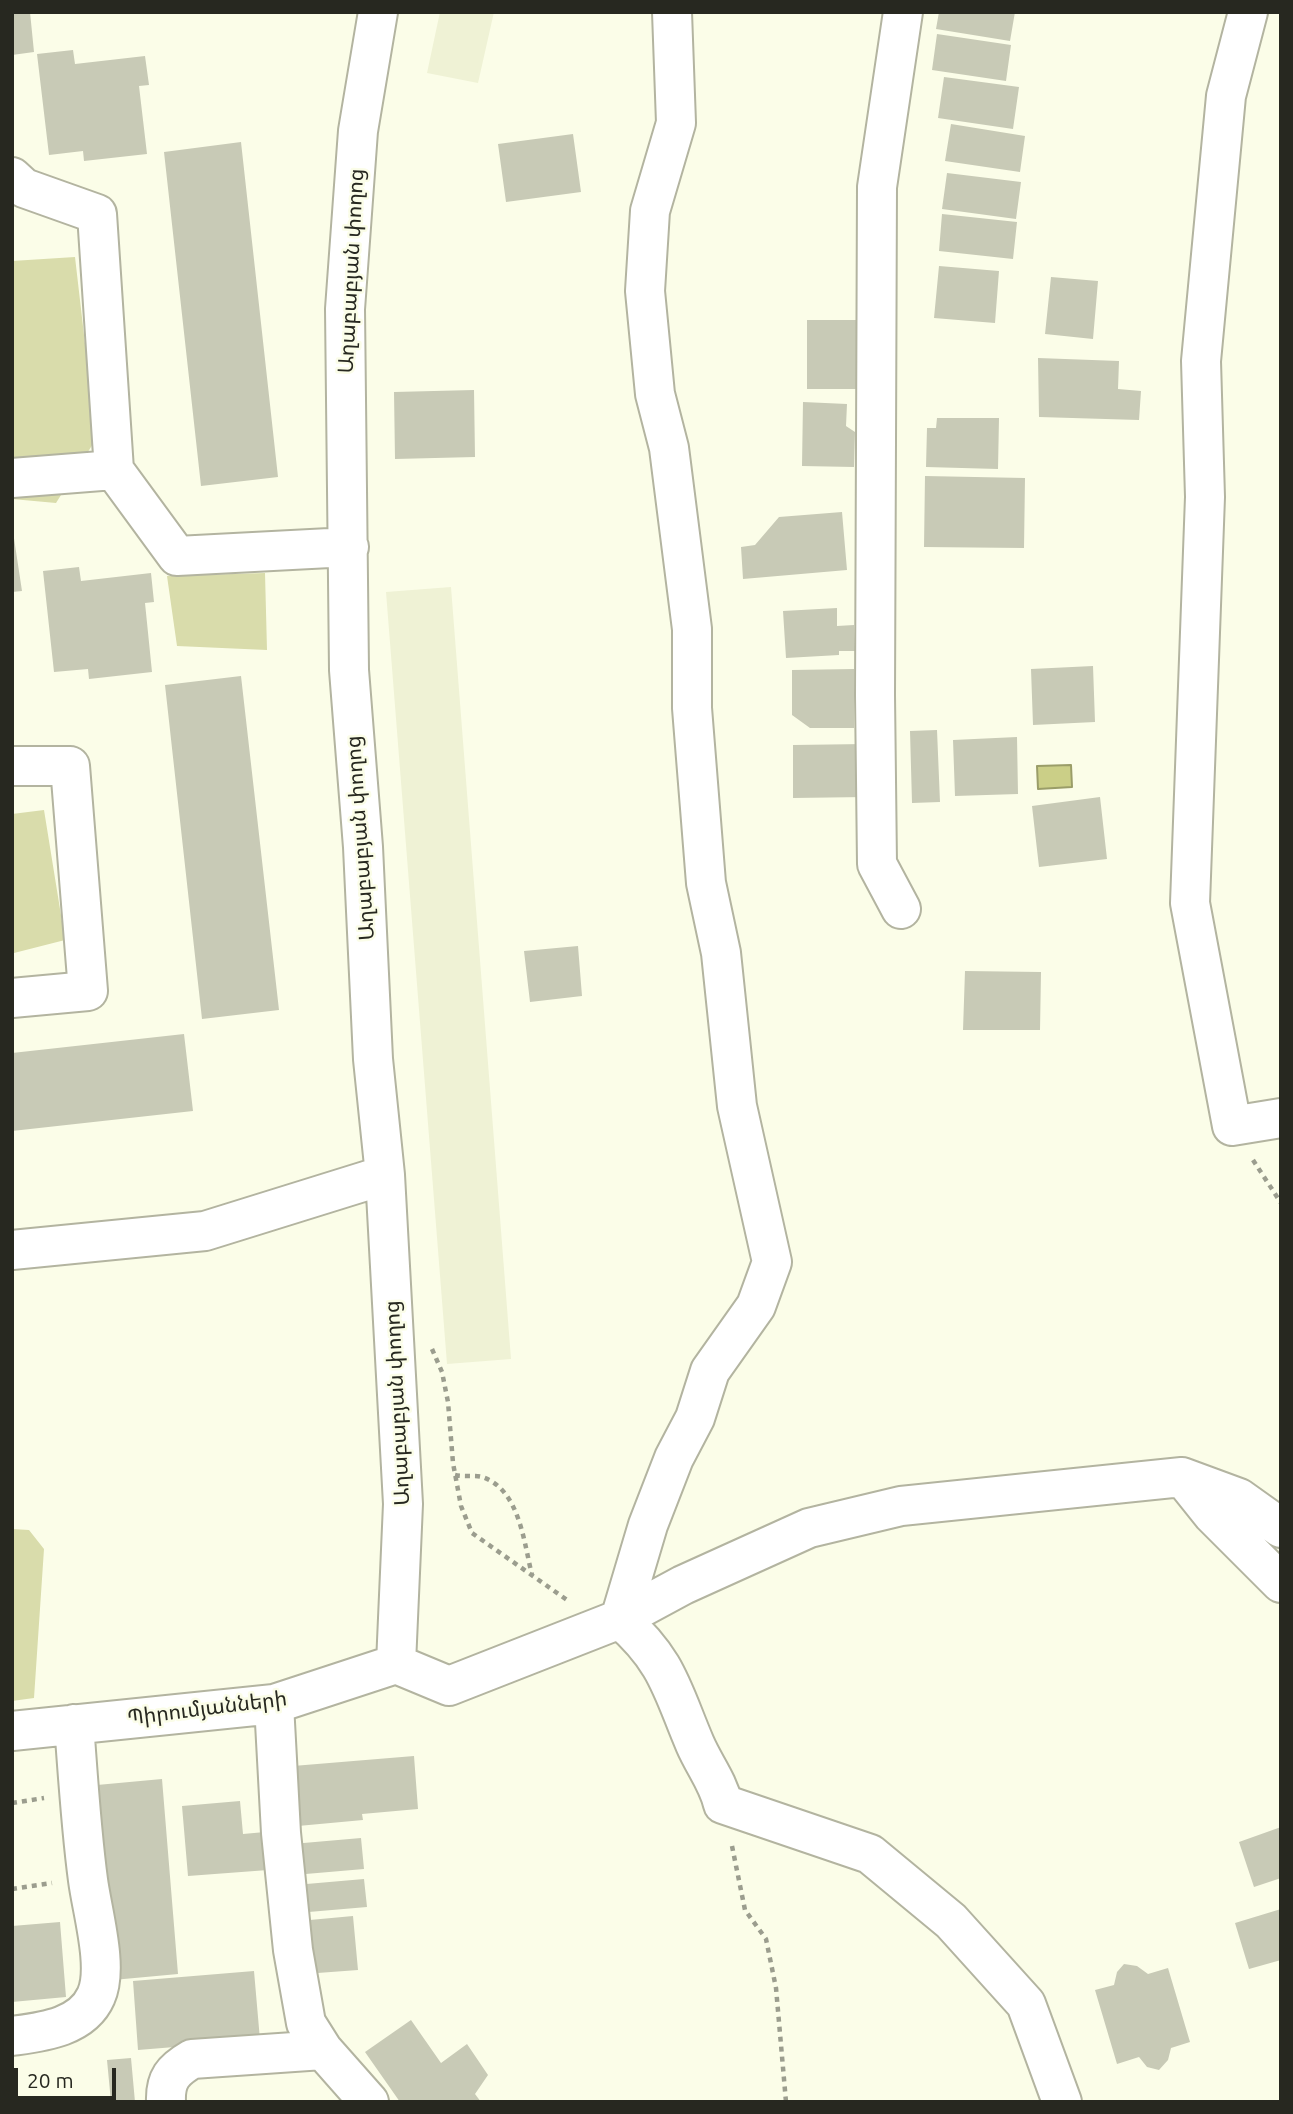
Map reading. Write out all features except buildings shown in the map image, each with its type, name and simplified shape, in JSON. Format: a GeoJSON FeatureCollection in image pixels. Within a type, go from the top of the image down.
{"type":"FeatureCollection","features":[{"type":"Feature","properties":{"kind":"street","name":"Աղաբաբյան փողոց"},"geometry":{"type":"LineString","coordinates":[[378,12],[358,131],[345,309],[349,670],[363,847],[373,1059],[385,1175],[403,1504],[396,1664]]}},
{"type":"Feature","properties":{"kind":"street"},"geometry":{"type":"LineString","coordinates":[[620,1619],[648,1525],[674,1458],[695,1419],[710,1371],[756,1306],[772,1262],[737,1105],[721,953],[706,883],[692,708],[692,629],[668,448],[654,394],[645,291],[650,211],[676,123],[672,12]]}},
{"type":"Feature","properties":{"kind":"street"},"geometry":{"type":"LineString","coordinates":[[901,909],[877,864],[875,695],[877,187],[903,12]]}},
{"type":"Feature","properties":{"kind":"street"},"geometry":{"type":"LineString","coordinates":[[1248,12],[1226,96],[1201,361],[1205,497],[1190,903],[1232,1126],[1281,1118]]}},
{"type":"Feature","properties":{"kind":"street"},"geometry":{"type":"LineString","coordinates":[[12,177],[24,188],[97,214],[114,470],[177,556],[349,547]]}},
{"type":"Feature","properties":{"kind":"street"},"geometry":{"type":"LineString","coordinates":[[12,478],[114,470]]}},
{"type":"Feature","properties":{"kind":"street"},"geometry":{"type":"LineString","coordinates":[[12,766],[70,766],[88,991],[12,998]]}},
{"type":"Feature","properties":{"kind":"street"},"geometry":{"type":"LineString","coordinates":[[12,1250],[205,1231],[385,1175]]}},
{"type":"Feature","properties":{"kind":"street"},"geometry":{"type":"LineString","coordinates":[[1182,1477],[1212,1514],[1281,1583]]}},
{"type":"Feature","properties":{"kind":"street"},"geometry":{"type":"LineString","coordinates":[[396,1664],[449,1686],[620,1619],[683,1585],[809,1528],[901,1506],[1182,1477],[1239,1498],[1281,1528]]}},
{"type":"Feature","properties":{"kind":"street"},"geometry":{"type":"LineString","coordinates":[[620,1619],[647,1642],[664,1668],[683,1708],[696,1745],[719,1788],[723,1804],[870,1854],[951,1921],[1026,2004],[1062,2102]]}},
{"type":"Feature","properties":{"kind":"street","name":"Պիրումյանների"},"geometry":{"type":"LineString","coordinates":[[12,1731],[274,1704],[396,1664]]}},
{"type":"Feature","properties":{"kind":"street"},"geometry":{"type":"LineString","coordinates":[[274,1704],[281,1833],[293,1950],[306,2023],[323,2050],[369,2102]]}},
{"type":"Feature","properties":{"kind":"street"},"geometry":{"type":"LineString","coordinates":[[12,2036],[54,2030],[78,2016],[95,1999],[102,1978],[88,1878],[74,1724]]}},
{"type":"Feature","properties":{"kind":"street"},"geometry":{"type":"LineString","coordinates":[[166,2102],[166,2086],[175,2070],[192,2059],[323,2050]]}},
{"type":"Feature","properties":{"kind":"path"},"geometry":{"type":"LineString","coordinates":[[1232,1126],[1281,1203]]}},
{"type":"Feature","properties":{"kind":"path"},"geometry":{"type":"LineString","coordinates":[[428,1338],[444,1382],[455,1475],[461,1506],[472,1533],[532,1575],[516,1511],[502,1491],[482,1477],[455,1475]]}},
{"type":"Feature","properties":{"kind":"path"},"geometry":{"type":"LineString","coordinates":[[723,1804],[745,1910],[766,1939],[776,1988],[786,2102]]}},
{"type":"Feature","properties":{"kind":"shaded area"},"geometry":{"type":"Polygon","coordinates":[[[440,12],[494,12],[478,83],[427,73],[440,12]]]}},
{"type":"Feature","properties":{"kind":"shaded area"},"geometry":{"type":"Polygon","coordinates":[[[75,257],[96,439],[56,503],[12,499],[12,261],[75,257]]]}},
{"type":"Feature","properties":{"kind":"shaded area"},"geometry":{"type":"Polygon","coordinates":[[[265,573],[267,650],[177,646],[167,576],[265,573]]]}},
{"type":"Feature","properties":{"kind":"shaded area"},"geometry":{"type":"Polygon","coordinates":[[[451,587],[511,1359],[447,1364],[386,592],[451,587]]]}},
{"type":"Feature","properties":{"kind":"shaded area"},"geometry":{"type":"Polygon","coordinates":[[[1071,765],[1072,787],[1038,789],[1037,766],[1071,765]]]}},
{"type":"Feature","properties":{"kind":"shaded area"},"geometry":{"type":"Polygon","coordinates":[[[44,810],[65,940],[14,953],[12,814],[44,810]]]}},
{"type":"Feature","properties":{"kind":"shaded area"},"geometry":{"type":"Polygon","coordinates":[[[12,1529],[29,1530],[44,1549],[34,1698],[12,1701],[12,1529]]]}}]}
